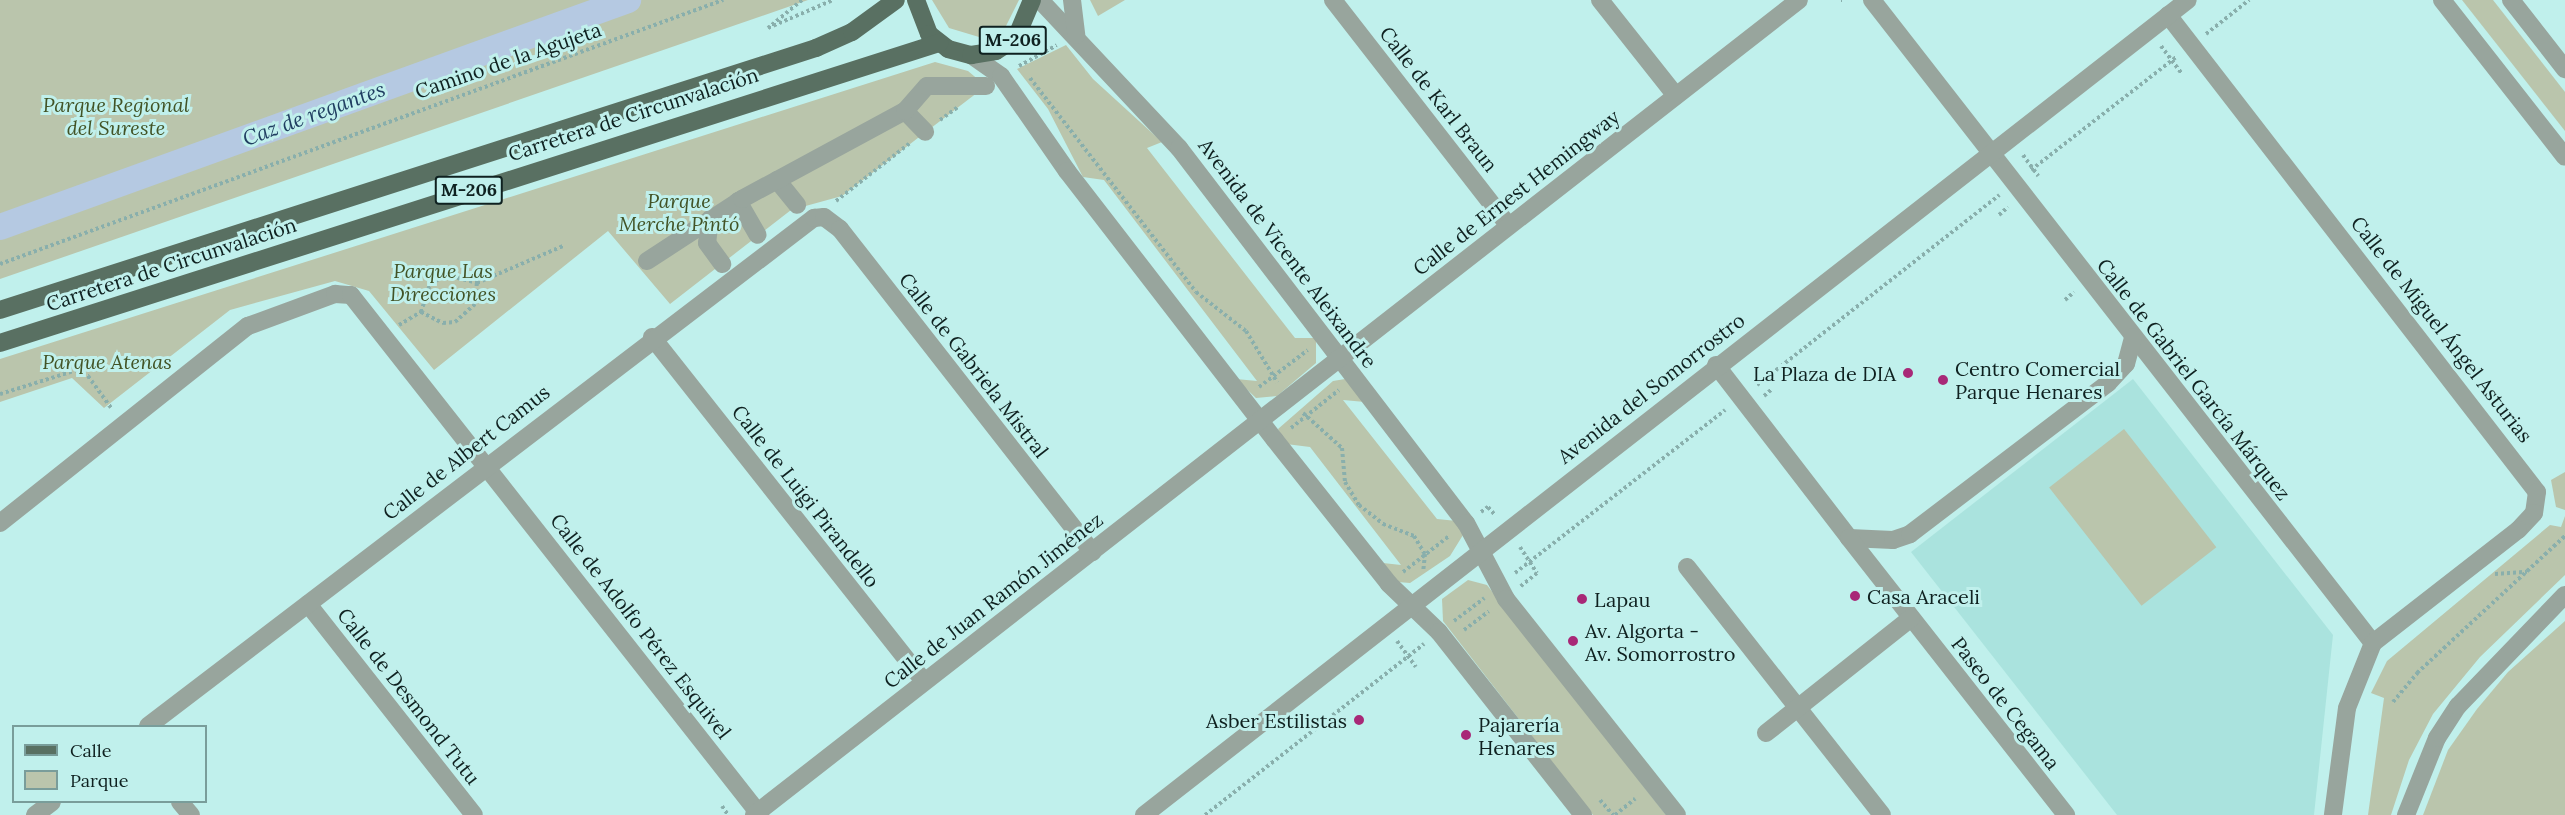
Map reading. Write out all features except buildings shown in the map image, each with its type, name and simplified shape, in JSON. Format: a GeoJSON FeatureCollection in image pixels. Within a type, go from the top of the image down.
{"type":"FeatureCollection","features":[{"type":"Feature","properties":{"kind":"main road","name":"Carretera de Circunvalación"},"geometry":{"type":"LineString","coordinates":[[0,310],[816,48],[852,32],[896,0]]}},
{"type":"Feature","properties":{"kind":"main road"},"geometry":{"type":"LineString","coordinates":[[916,0],[921,22],[939,43]]}},
{"type":"Feature","properties":{"kind":"main road","name":"M-206"},"geometry":{"type":"LineString","coordinates":[[939,43],[971,55],[996,51],[1016,38],[1032,0]]}},
{"type":"Feature","properties":{"kind":"main road","name":"Carretera de Circunvalación"},"geometry":{"type":"LineString","coordinates":[[0,343],[939,43]]}},
{"type":"Feature","properties":{"kind":"street","name":"Avenida de Vicente Aleixandre"},"geometry":{"type":"LineString","coordinates":[[1040,0],[1076,35],[1179,148],[1482,549],[1506,599],[1677,815]]}},
{"type":"Feature","properties":{"kind":"street"},"geometry":{"type":"LineString","coordinates":[[1072,0],[1076,35]]}},
{"type":"Feature","properties":{"kind":"street","name":"Calle de Karl Braun"},"geometry":{"type":"LineString","coordinates":[[1333,0],[1509,226]]}},
{"type":"Feature","properties":{"kind":"street"},"geometry":{"type":"LineString","coordinates":[[1600,0],[1676,96]]}},
{"type":"Feature","properties":{"kind":"street","name":"Calle de Ernest Hemingway"},"geometry":{"type":"LineString","coordinates":[[1261,420],[1799,0]]}},
{"type":"Feature","properties":{"kind":"street","name":"Calle de Gabriel García Márquez"},"geometry":{"type":"LineString","coordinates":[[1872,0],[1989,154],[2373,643]]}},
{"type":"Feature","properties":{"kind":"street","name":"Avenida del Somorrostro"},"geometry":{"type":"LineString","coordinates":[[1144,815],[1411,603],[2188,0]]}},
{"type":"Feature","properties":{"kind":"street"},"geometry":{"type":"LineString","coordinates":[[2442,0],[2565,158]]}},
{"type":"Feature","properties":{"kind":"street"},"geometry":{"type":"LineString","coordinates":[[2511,0],[2565,69]]}},
{"type":"Feature","properties":{"kind":"street","name":"Calle de Miguel Ángel Asturias"},"geometry":{"type":"LineString","coordinates":[[2169,15],[2537,492],[2534,513],[2518,530],[2373,643]]}},
{"type":"Feature","properties":{"kind":"street"},"geometry":{"type":"LineString","coordinates":[[971,55],[1001,76],[1067,171],[1389,584],[1411,603],[1447,642],[1583,815]]}},
{"type":"Feature","properties":{"kind":"street"},"geometry":{"type":"LineString","coordinates":[[647,261],[738,201],[905,111],[927,86],[986,86]]}},
{"type":"Feature","properties":{"kind":"street"},"geometry":{"type":"LineString","coordinates":[[905,111],[925,132]]}},
{"type":"Feature","properties":{"kind":"street"},"geometry":{"type":"LineString","coordinates":[[777,180],[797,205]]}},
{"type":"Feature","properties":{"kind":"street"},"geometry":{"type":"LineString","coordinates":[[738,201],[758,235]]}},
{"type":"Feature","properties":{"kind":"street","name":"Calle de Gabriela Mistral"},"geometry":{"type":"LineString","coordinates":[[814,218],[824,217],[840,229],[1092,552]]}},
{"type":"Feature","properties":{"kind":"street","name":"Calle de Albert Camus"},"geometry":{"type":"LineString","coordinates":[[149,725],[652,337],[814,218]]}},
{"type":"Feature","properties":{"kind":"street"},"geometry":{"type":"LineString","coordinates":[[710,219],[707,243],[722,264]]}},
{"type":"Feature","properties":{"kind":"street","name":"Calle de Adolfo Pérez Esquivel"},"geometry":{"type":"LineString","coordinates":[[0,524],[248,326],[334,294],[360,300],[757,814]]}},
{"type":"Feature","properties":{"kind":"street","name":"Calle de Luigi Pirandello"},"geometry":{"type":"LineString","coordinates":[[652,337],[924,682]]}},
{"type":"Feature","properties":{"kind":"street"},"geometry":{"type":"LineString","coordinates":[[1849,538],[1893,540],[1910,534],[2108,383],[2126,364],[2133,337]]}},
{"type":"Feature","properties":{"kind":"street","name":"Paseo de Cegama"},"geometry":{"type":"LineString","coordinates":[[1716,365],[2066,815]]}},
{"type":"Feature","properties":{"kind":"street","name":"Calle de Juan Ramón Jiménez"},"geometry":{"type":"LineString","coordinates":[[757,814],[1261,420]]}},
{"type":"Feature","properties":{"kind":"street"},"geometry":{"type":"LineString","coordinates":[[1687,567],[1882,815]]}},
{"type":"Feature","properties":{"kind":"street"},"geometry":{"type":"LineString","coordinates":[[2406,815],[2437,738],[2458,706],[2565,595]]}},
{"type":"Feature","properties":{"kind":"street","name":"Calle de Desmond Tutu"},"geometry":{"type":"LineString","coordinates":[[308,604],[474,815]]}},
{"type":"Feature","properties":{"kind":"street"},"geometry":{"type":"LineString","coordinates":[[1766,733],[1911,618]]}},
{"type":"Feature","properties":{"kind":"street"},"geometry":{"type":"LineString","coordinates":[[2333,815],[2347,708],[2373,643]]}},
{"type":"Feature","properties":{"kind":"street"},"geometry":{"type":"LineString","coordinates":[[35,815],[50,803]]}},
{"type":"Feature","properties":{"kind":"street"},"geometry":{"type":"LineString","coordinates":[[182,803],[191,815]]}},
{"type":"Feature","properties":{"kind":"path","name":"Camino de la Agujeta"},"geometry":{"type":"LineString","coordinates":[[0,264],[723,0]]}},
{"type":"Feature","properties":{"kind":"path"},"geometry":{"type":"LineString","coordinates":[[802,0],[768,28],[833,0]]}},
{"type":"Feature","properties":{"kind":"path"},"geometry":{"type":"LineString","coordinates":[[1001,76],[1076,35]]}},
{"type":"Feature","properties":{"kind":"path"},"geometry":{"type":"LineString","coordinates":[[1021,66],[1196,292],[1246,331],[1273,377],[1290,398],[1342,448],[1345,482],[1359,505],[1383,524],[1414,536],[1425,554],[1421,564],[1431,589],[1470,640]]}},
{"type":"Feature","properties":{"kind":"path"},"geometry":{"type":"LineString","coordinates":[[833,204],[986,86]]}},
{"type":"Feature","properties":{"kind":"path"},"geometry":{"type":"LineString","coordinates":[[397,327],[422,312],[430,284],[446,275],[477,283],[563,246]]}},
{"type":"Feature","properties":{"kind":"path"},"geometry":{"type":"LineString","coordinates":[[422,312],[443,323],[455,322],[474,304],[477,283]]}},
{"type":"Feature","properties":{"kind":"path"},"geometry":{"type":"LineString","coordinates":[[1245,398],[1324,338]]}},
{"type":"Feature","properties":{"kind":"path"},"geometry":{"type":"LineString","coordinates":[[0,394],[77,370],[88,376],[111,408]]}},
{"type":"Feature","properties":{"kind":"path"},"geometry":{"type":"LineString","coordinates":[[2393,702],[2417,673],[2529,572],[2565,536]]}},
{"type":"Feature","properties":{"kind":"path"},"geometry":{"type":"LineString","coordinates":[[2486,574],[2529,572]]}},
{"type":"Feature","properties":{"kind":"path"},"geometry":{"type":"LineString","coordinates":[[1447,642],[1537,573]]}},
{"type":"Feature","properties":{"kind":"path"},"geometry":{"type":"LineString","coordinates":[[1592,791],[1614,815],[1635,800]]}},
{"type":"Feature","properties":{"kind":"path"},"geometry":{"type":"LineString","coordinates":[[722,806],[728,815]]}},
{"type":"Feature","properties":{"kind":"shaded area"},"geometry":{"type":"Polygon","coordinates":[[[2133,379],[2333,635],[2314,815],[2117,815],[1911,552],[2133,379]]]}},
{"type":"Feature","properties":{"kind":"green space","name":"Parque Regional del Sureste"},"geometry":{"type":"Polygon","coordinates":[[[0,0],[808,0],[0,279],[0,0]]]}},
{"type":"Feature","properties":{"kind":"green space"},"geometry":{"type":"Polygon","coordinates":[[[932,0],[1019,0],[1006,26],[979,37],[949,28],[932,0]]]}},
{"type":"Feature","properties":{"kind":"green space"},"geometry":{"type":"Polygon","coordinates":[[[1090,0],[1125,0],[1098,16],[1090,0]]]}},
{"type":"Feature","properties":{"kind":"green space"},"geometry":{"type":"Polygon","coordinates":[[[2462,0],[2493,0],[2565,92],[2565,131],[2462,0]]]}},
{"type":"Feature","properties":{"kind":"green space"},"geometry":{"type":"Polygon","coordinates":[[[1066,45],[1093,79],[1162,142],[1147,148],[1295,338],[1316,338],[1316,363],[1277,396],[1256,398],[1236,379],[1257,381],[1104,180],[1083,177],[1048,109],[1017,69],[1066,45]]]}},
{"type":"Feature","properties":{"kind":"green space"},"geometry":{"type":"Polygon","coordinates":[[[935,62],[968,71],[986,86],[842,196],[791,210],[670,304],[608,231],[434,370],[369,291],[335,281],[230,310],[104,408],[72,378],[0,402],[0,359],[935,62]]]}},
{"type":"Feature","properties":{"kind":"green space"},"geometry":{"type":"Polygon","coordinates":[[[1345,379],[1365,402],[1343,400],[1437,519],[1457,521],[1463,535],[1450,556],[1410,583],[1398,582],[1383,563],[1401,565],[1310,447],[1286,444],[1278,429],[1333,381],[1345,379]]]}},
{"type":"Feature","properties":{"kind":"green space"},"geometry":{"type":"Polygon","coordinates":[[[2124,429],[2216,547],[2141,606],[2049,487],[2124,429]]]}},
{"type":"Feature","properties":{"kind":"green space"},"geometry":{"type":"Polygon","coordinates":[[[2565,472],[2565,510],[2556,507],[2551,480],[2565,472]]]}},
{"type":"Feature","properties":{"kind":"green space"},"geometry":{"type":"Polygon","coordinates":[[[2565,516],[2565,575],[2480,657],[2433,714],[2409,760],[2391,815],[2368,815],[2384,698],[2371,693],[2387,661],[2550,525],[2561,527],[2565,516]]]}},
{"type":"Feature","properties":{"kind":"green space"},"geometry":{"type":"Polygon","coordinates":[[[1468,580],[1487,585],[1666,815],[1593,815],[1443,621],[1442,599],[1468,580]]]}},
{"type":"Feature","properties":{"kind":"green space"},"geometry":{"type":"Polygon","coordinates":[[[2565,621],[2565,815],[2423,815],[2448,750],[2477,709],[2508,672],[2565,621]]]}},
{"type":"Feature","properties":{"kind":"waterway","name":"Caz de regantes"},"geometry":{"type":"LineString","coordinates":[[0,227],[628,0]]}},
{"type":"Feature","properties":{"kind":"place","name":"La Plaza de DIA"},"geometry":{"type":"Point","coordinates":[1908,373]}},
{"type":"Feature","properties":{"kind":"place","name":"Centro Comercial Parque Henares"},"geometry":{"type":"Point","coordinates":[1943,380]}},
{"type":"Feature","properties":{"kind":"place","name":"Casa Araceli"},"geometry":{"type":"Point","coordinates":[1855,596]}},
{"type":"Feature","properties":{"kind":"place","name":"Lapau"},"geometry":{"type":"Point","coordinates":[1582,599]}},
{"type":"Feature","properties":{"kind":"place","name":"Av. Algorta - Av. Somorrostro"},"geometry":{"type":"Point","coordinates":[1573,641]}},
{"type":"Feature","properties":{"kind":"place","name":"Asber Estilistas"},"geometry":{"type":"Point","coordinates":[1359,720]}},
{"type":"Feature","properties":{"kind":"place","name":"Pajarería Henares"},"geometry":{"type":"Point","coordinates":[1466,735]}},
{"type":"Feature","properties":{"kind":"park label","name":"Parque Merche Pintó"},"geometry":{"type":"Point","coordinates":[679,212]}},
{"type":"Feature","properties":{"kind":"park label","name":"Parque Las Direcciones"},"geometry":{"type":"Point","coordinates":[443,282]}},
{"type":"Feature","properties":{"kind":"park label","name":"Parque Atenas"},"geometry":{"type":"Point","coordinates":[107,361]}}]}
